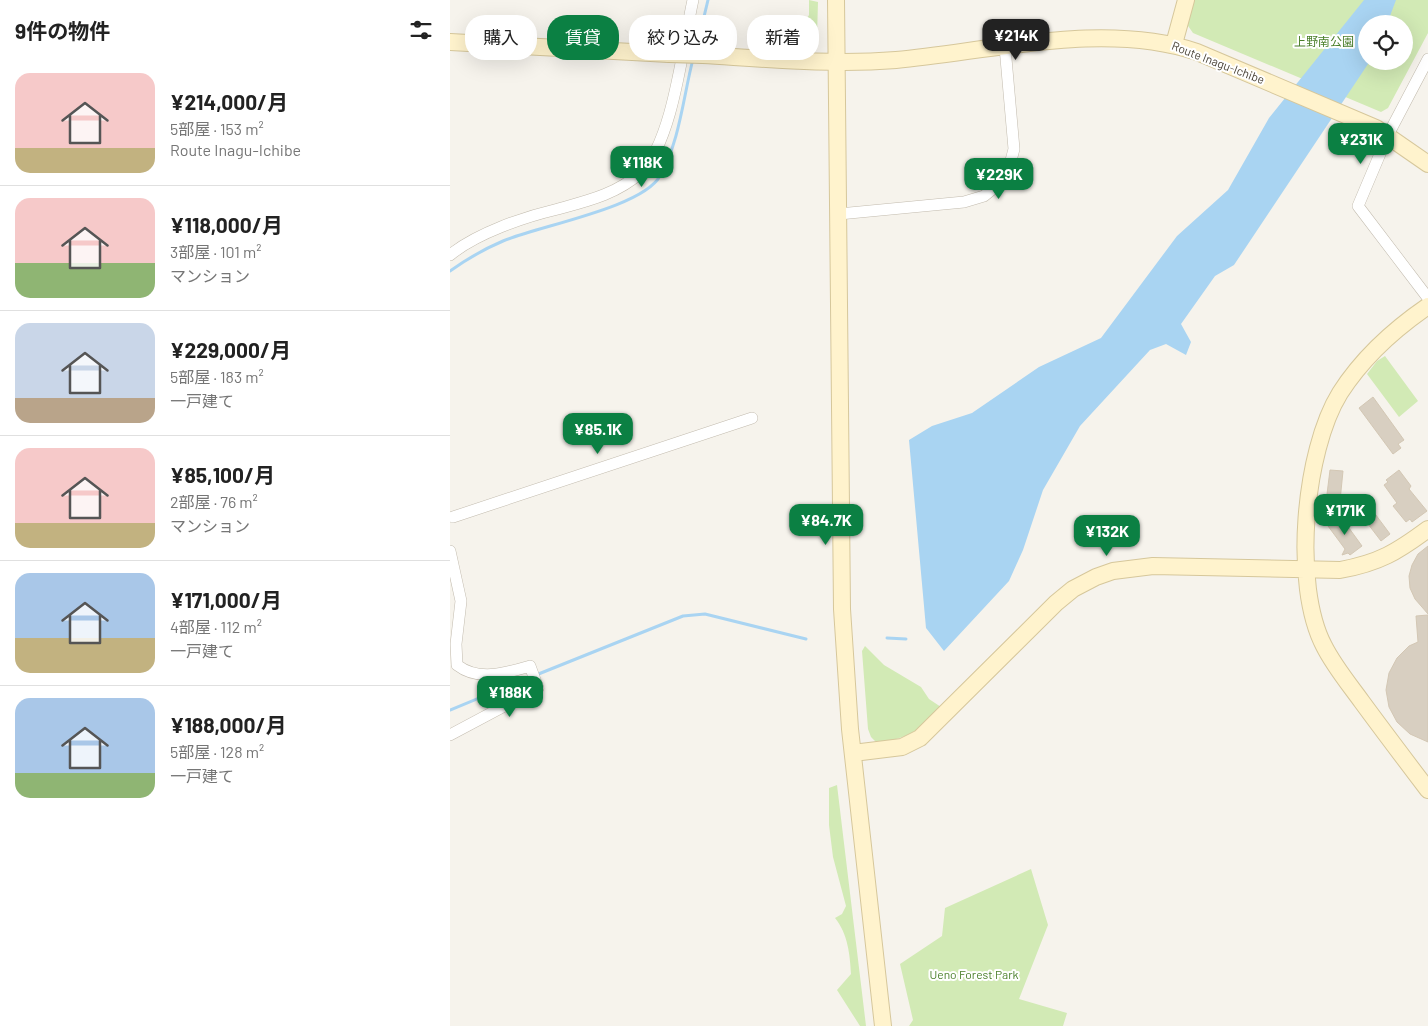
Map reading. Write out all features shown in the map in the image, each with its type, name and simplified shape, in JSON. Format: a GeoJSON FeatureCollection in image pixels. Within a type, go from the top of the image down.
{"type":"FeatureCollection","features":[{"type":"Feature","properties":{"kind":"street"},"geometry":{"type":"LineString","coordinates":[[450,255],[480,237],[544,212],[594,200],[622,186],[641,172],[653,156],[664,134],[693,0]]}},
{"type":"Feature","properties":{"kind":"street"},"geometry":{"type":"LineString","coordinates":[[836,0],[842,609],[853,753],[883,1026]]}},
{"type":"Feature","properties":{"kind":"street"},"geometry":{"type":"LineString","coordinates":[[1174,44],[1186,0]]}},
{"type":"Feature","properties":{"kind":"street","name":"Route Inagu-Ichibe"},"geometry":{"type":"LineString","coordinates":[[450,42],[838,63],[896,60],[1095,38],[1143,39],[1174,44],[1197,52],[1382,131],[1428,164]]}},
{"type":"Feature","properties":{"kind":"street"},"geometry":{"type":"LineString","coordinates":[[839,214],[964,202],[984,196],[995,187],[1008,168],[1014,149],[1005,47]]}},
{"type":"Feature","properties":{"kind":"street"},"geometry":{"type":"LineString","coordinates":[[1428,59],[1382,131],[1358,206],[1428,298]]}},
{"type":"Feature","properties":{"kind":"street"},"geometry":{"type":"LineString","coordinates":[[1428,306],[1374,349],[1356,369],[1339,395],[1326,422],[1316,459],[1305,528],[1304,570],[1308,599],[1323,646],[1340,673],[1428,790]]}},
{"type":"Feature","properties":{"kind":"street"},"geometry":{"type":"LineString","coordinates":[[451,520],[752,418]]}},
{"type":"Feature","properties":{"kind":"street"},"geometry":{"type":"LineString","coordinates":[[853,753],[902,747],[920,738],[1056,603],[1073,589],[1096,577],[1113,571],[1153,566],[1340,570],[1360,566],[1389,556],[1428,529]]}},
{"type":"Feature","properties":{"kind":"street"},"geometry":{"type":"LineString","coordinates":[[450,552],[453,575],[461,600],[456,644],[457,665],[466,672],[478,676],[510,672],[530,666],[538,686],[538,688],[450,735]]}},
{"type":"Feature","properties":{"kind":"green space"},"geometry":{"type":"Polygon","coordinates":[[[809,0],[818,2],[818,15],[809,15],[809,0]]]}},
{"type":"Feature","properties":{"kind":"green space","name":"上野南公園"},"geometry":{"type":"Polygon","coordinates":[[[1193,0],[1428,0],[1428,33],[1413,61],[1413,15],[1358,15],[1358,70],[1408,70],[1388,108],[1381,112],[1193,33],[1186,23],[1193,0]]]}},
{"type":"Feature","properties":{"kind":"green space"},"geometry":{"type":"Polygon","coordinates":[[[1385,356],[1418,401],[1399,417],[1367,374],[1377,361],[1385,356]]]}},
{"type":"Feature","properties":{"kind":"green space"},"geometry":{"type":"Polygon","coordinates":[[[865,646],[884,665],[921,687],[929,699],[944,709],[929,722],[913,732],[896,739],[877,743],[871,737],[868,729],[862,651],[865,646]]]}},
{"type":"Feature","properties":{"kind":"green space"},"geometry":{"type":"Polygon","coordinates":[[[837,785],[866,1026],[860,1026],[837,990],[851,974],[846,938],[835,918],[842,914],[846,906],[833,857],[829,825],[829,788],[837,785]]]}},
{"type":"Feature","properties":{"kind":"green space","name":"Ueno Forest Park"},"geometry":{"type":"Polygon","coordinates":[[[1031,869],[1048,925],[1019,999],[1067,1013],[1063,1026],[909,1026],[913,1020],[900,964],[942,936],[945,908],[1031,869]]]}},
{"type":"Feature","properties":{"kind":"water"},"geometry":{"type":"Polygon","coordinates":[[[1364,0],[1396,0],[1390,15],[1358,15],[1358,70],[1364,70],[1234,265],[1215,276],[1181,324],[1191,342],[1186,355],[1166,344],[1150,350],[1080,426],[1043,490],[1023,550],[1009,581],[944,651],[926,628],[909,440],[932,426],[972,413],[1039,367],[1101,338],[1177,236],[1228,190],[1269,118],[1364,0]]]}},
{"type":"Feature","properties":{"kind":"building"},"geometry":{"type":"Polygon","coordinates":[[[1373,397],[1404,440],[1398,444],[1401,448],[1393,454],[1359,408],[1373,397]]]}},
{"type":"Feature","properties":{"kind":"building"},"geometry":{"type":"Polygon","coordinates":[[[1330,470],[1343,471],[1339,511],[1325,510],[1330,470]]]}},
{"type":"Feature","properties":{"kind":"building"},"geometry":{"type":"Polygon","coordinates":[[[1399,470],[1411,486],[1409,489],[1427,511],[1412,522],[1410,519],[1406,522],[1393,506],[1397,503],[1384,485],[1388,482],[1386,480],[1399,470]]]}},
{"type":"Feature","properties":{"kind":"building"},"geometry":{"type":"Polygon","coordinates":[[[1361,495],[1390,534],[1381,541],[1352,503],[1361,495]]]}},
{"type":"Feature","properties":{"kind":"building"},"geometry":{"type":"Polygon","coordinates":[[[1341,517],[1362,546],[1350,555],[1348,553],[1342,555],[1345,549],[1328,526],[1341,517]]]}},
{"type":"Feature","properties":{"kind":"building"},"geometry":{"type":"Polygon","coordinates":[[[1428,546],[1428,614],[1415,599],[1410,588],[1409,576],[1418,554],[1428,546]]]}},
{"type":"Feature","properties":{"kind":"building"},"geometry":{"type":"Polygon","coordinates":[[[1428,615],[1428,742],[1410,734],[1397,722],[1389,707],[1386,690],[1389,673],[1397,658],[1409,646],[1418,642],[1416,616],[1428,615]]]}},
{"type":"Feature","properties":{"kind":"waterway"},"geometry":{"type":"LineString","coordinates":[[704,15],[708,0]]}},
{"type":"Feature","properties":{"kind":"waterway"},"geometry":{"type":"LineString","coordinates":[[450,271],[476,254],[503,241],[612,207],[633,198],[650,187],[660,176],[672,148],[693,60]]}},
{"type":"Feature","properties":{"kind":"waterway"},"geometry":{"type":"LineString","coordinates":[[536,675],[683,616],[705,614],[806,639]]}},
{"type":"Feature","properties":{"kind":"waterway"},"geometry":{"type":"LineString","coordinates":[[887,638],[906,639]]}},
{"type":"Feature","properties":{"kind":"waterway"},"geometry":{"type":"LineString","coordinates":[[450,710],[530,677]]}}]}
